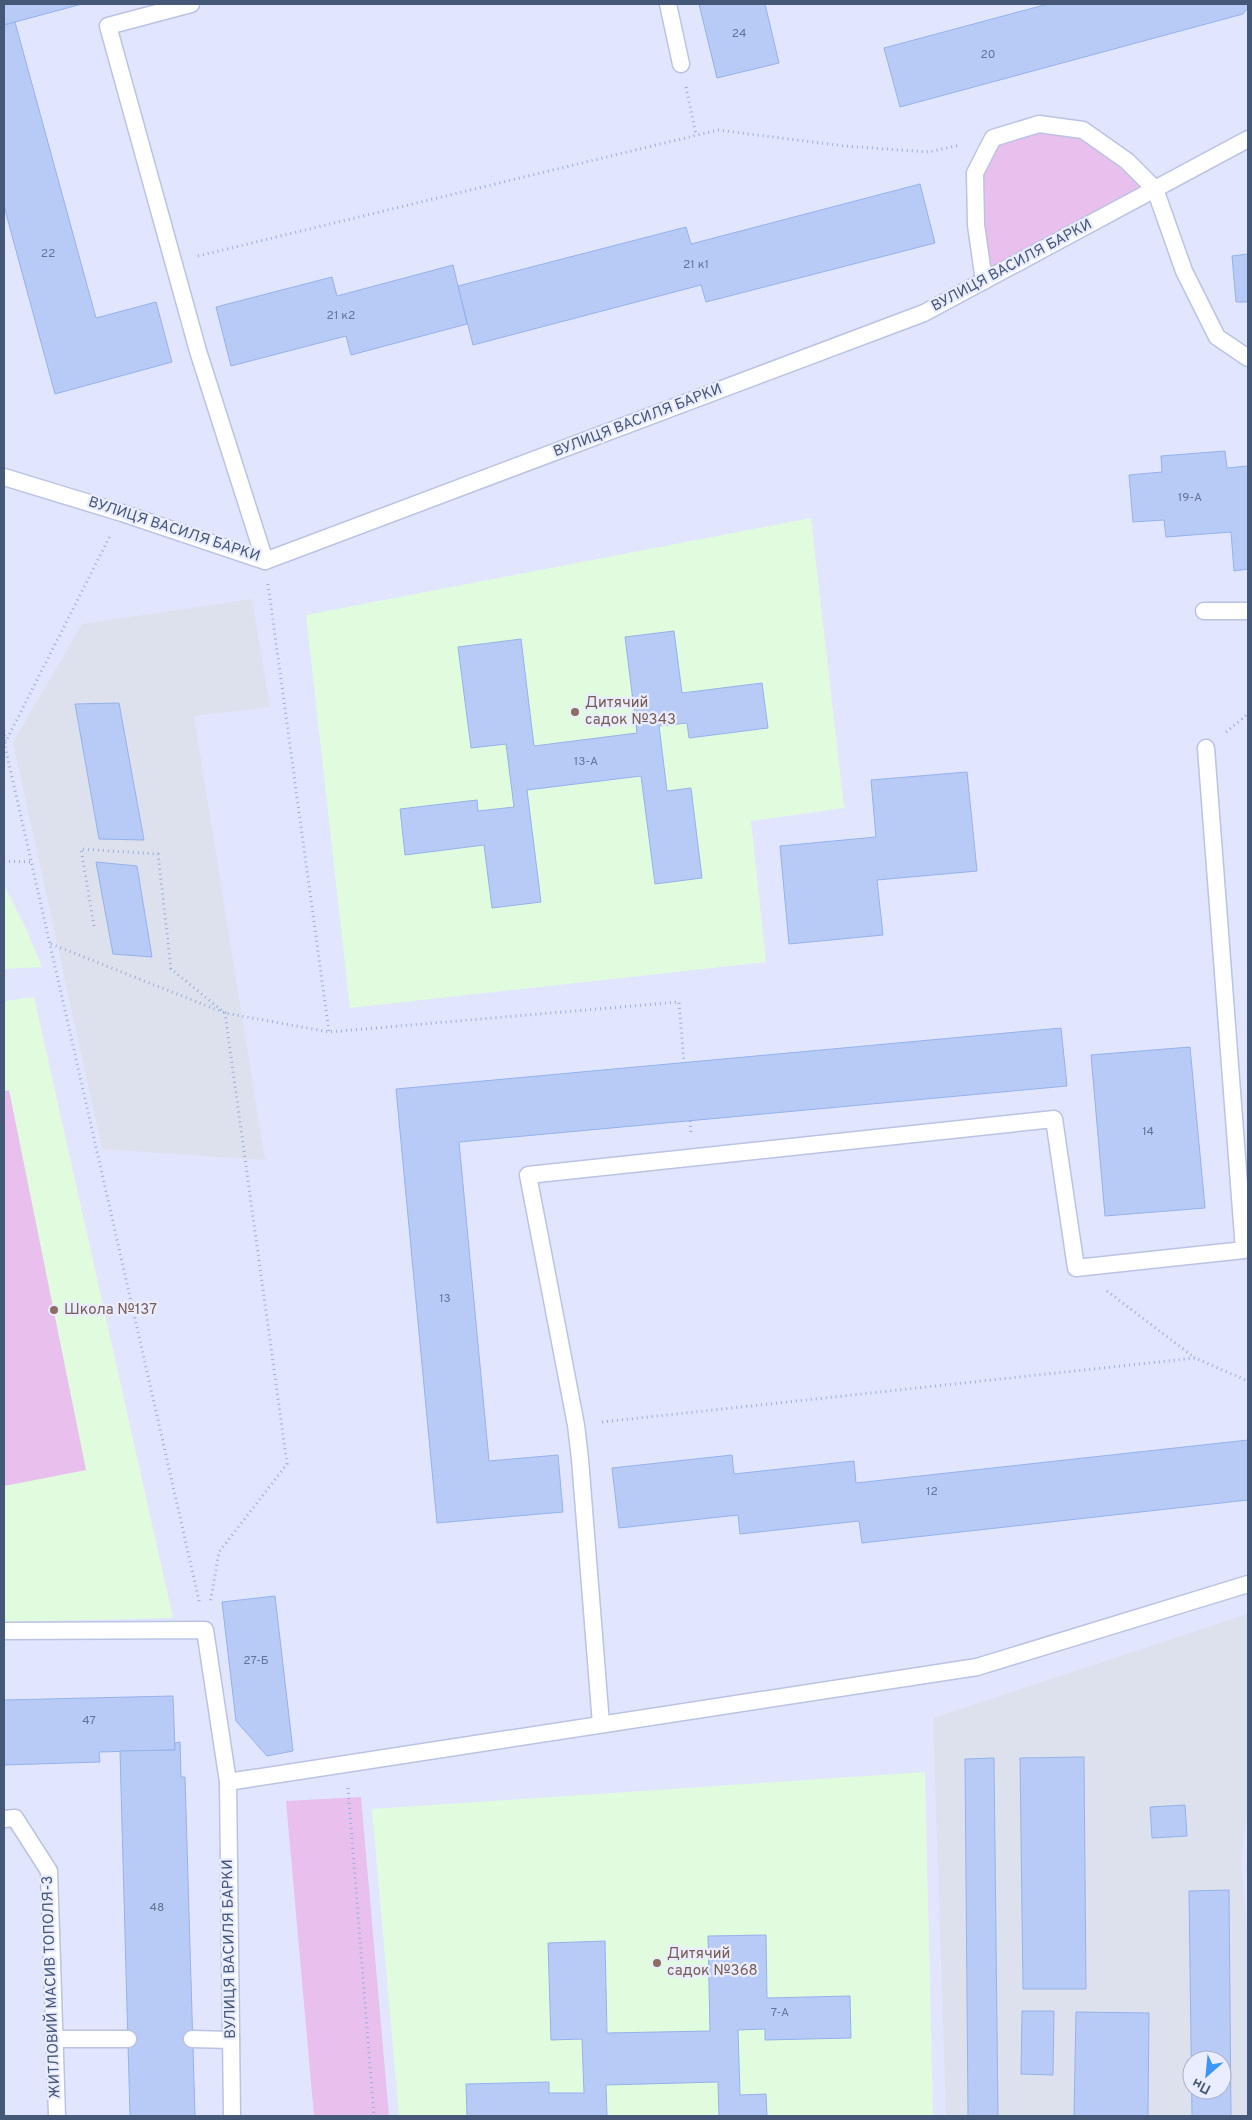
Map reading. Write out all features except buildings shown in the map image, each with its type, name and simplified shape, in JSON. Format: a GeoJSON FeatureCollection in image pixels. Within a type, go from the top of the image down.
{"type":"FeatureCollection","features":[{"type":"Feature","properties":{"kind":"lane"},"geometry":{"type":"LineString","coordinates":[[192,4],[108,26],[198,351],[265,561]]}},
{"type":"Feature","properties":{"kind":"lane"},"geometry":{"type":"LineString","coordinates":[[668,4],[681,64]]}},
{"type":"Feature","properties":{"kind":"lane"},"geometry":{"type":"LineString","coordinates":[[984,281],[976,226],[975,173],[993,138],[1039,124],[1083,130],[1127,161],[1155,189],[1184,271],[1218,338],[1248,358]]}},
{"type":"Feature","properties":{"kind":"lane","name":"ВУЛИЦЯ ВАСИЛЯ БАРКИ"},"geometry":{"type":"LineString","coordinates":[[4,477],[122,513],[265,561],[924,313],[1248,139]]}},
{"type":"Feature","properties":{"kind":"lane"},"geometry":{"type":"LineString","coordinates":[[1204,611],[1248,610]]}},
{"type":"Feature","properties":{"kind":"lane"},"geometry":{"type":"LineString","coordinates":[[601,1724],[576,1425],[528,1175],[1054,1119],[1076,1268],[1244,1250],[1206,748]]}},
{"type":"Feature","properties":{"kind":"lane"},"geometry":{"type":"LineString","coordinates":[[228,1782],[977,1667],[1248,1584]]}},
{"type":"Feature","properties":{"kind":"lane"},"geometry":{"type":"LineString","coordinates":[[4,1632],[205,1630]]}},
{"type":"Feature","properties":{"kind":"lane","name":"ВУЛИЦЯ ВАСИЛЯ БАРКИ"},"geometry":{"type":"LineString","coordinates":[[205,1630],[228,1782],[232,2116]]}},
{"type":"Feature","properties":{"kind":"lane","name":"ЖИТЛОВИЙ МАСИВ ТОПОЛЯ-3"},"geometry":{"type":"LineString","coordinates":[[4,1818],[15,1818],[49,1871],[57,2116]]}},
{"type":"Feature","properties":{"kind":"lane"},"geometry":{"type":"LineString","coordinates":[[55,2039],[128,2039]]}},
{"type":"Feature","properties":{"kind":"lane"},"geometry":{"type":"LineString","coordinates":[[192,2040],[231,2040]]}},
{"type":"Feature","properties":{"kind":"path"},"geometry":{"type":"LineString","coordinates":[[681,64],[696,135]]}},
{"type":"Feature","properties":{"kind":"path"},"geometry":{"type":"LineString","coordinates":[[173,262],[718,130],[844,146],[929,152],[993,138]]}},
{"type":"Feature","properties":{"kind":"path"},"geometry":{"type":"LineString","coordinates":[[4,743],[122,513]]}},
{"type":"Feature","properties":{"kind":"path"},"geometry":{"type":"LineString","coordinates":[[265,561],[329,1032]]}},
{"type":"Feature","properties":{"kind":"path"},"geometry":{"type":"LineString","coordinates":[[4,730],[4,743],[205,1630]]}},
{"type":"Feature","properties":{"kind":"path"},"geometry":{"type":"LineString","coordinates":[[94,926],[81,849],[158,854],[171,969],[225,1013],[287,1464],[219,1552],[205,1630]]}},
{"type":"Feature","properties":{"kind":"path"},"geometry":{"type":"LineString","coordinates":[[4,861],[32,862]]}},
{"type":"Feature","properties":{"kind":"path"},"geometry":{"type":"LineString","coordinates":[[51,944],[225,1013],[329,1032],[679,1002],[684,1063]]}},
{"type":"Feature","properties":{"kind":"path"},"geometry":{"type":"LineString","coordinates":[[1076,1268],[1195,1358],[1248,1381]]}},
{"type":"Feature","properties":{"kind":"path"},"geometry":{"type":"LineString","coordinates":[[576,1425],[1195,1358]]}},
{"type":"Feature","properties":{"kind":"path"},"geometry":{"type":"LineString","coordinates":[[348,1788],[374,2116]]}},
{"type":"Feature","properties":{"kind":"shaded area"},"geometry":{"type":"Polygon","coordinates":[[[1039,124],[1083,130],[1155,189],[984,281],[975,173],[993,138],[1039,124]]]}},
{"type":"Feature","properties":{"kind":"shaded area","name":"Дитячий садок №343"},"geometry":{"type":"Polygon","coordinates":[[[811,518],[844,808],[751,821],[766,962],[350,1008],[306,615],[811,518]]]}},
{"type":"Feature","properties":{"kind":"shaded area"},"geometry":{"type":"Polygon","coordinates":[[[252,599],[270,707],[194,716],[265,1160],[102,1149],[13,742],[82,624],[252,599]]]}},
{"type":"Feature","properties":{"kind":"shaded area"},"geometry":{"type":"Polygon","coordinates":[[[4,885],[27,931],[42,967],[4,969],[4,885]]]}},
{"type":"Feature","properties":{"kind":"shaded area","name":"Школа №137"},"geometry":{"type":"Polygon","coordinates":[[[34,997],[173,1618],[4,1622],[4,1001],[34,997]]]}},
{"type":"Feature","properties":{"kind":"shaded area"},"geometry":{"type":"Polygon","coordinates":[[[9,1090],[86,1470],[4,1486],[4,1091],[9,1090]]]}},
{"type":"Feature","properties":{"kind":"shaded area"},"geometry":{"type":"Polygon","coordinates":[[[1248,1614],[1248,1808],[1241,1861],[1248,1934],[1248,2116],[946,2116],[933,1718],[1248,1614]]]}},
{"type":"Feature","properties":{"kind":"shaded area","name":"Дитячий садок №368"},"geometry":{"type":"Polygon","coordinates":[[[925,1772],[933,2116],[399,2116],[372,1809],[925,1772]]]}},
{"type":"Feature","properties":{"kind":"shaded area"},"geometry":{"type":"Polygon","coordinates":[[[361,1797],[389,2116],[314,2116],[286,1801],[361,1797]]]}},
{"type":"Feature","properties":{"kind":"place","name":"Дитячий садок №343"},"geometry":{"type":"Point","coordinates":[575,712]}},
{"type":"Feature","properties":{"kind":"place","name":"Школа №137"},"geometry":{"type":"Point","coordinates":[54,1310]}},
{"type":"Feature","properties":{"kind":"place","name":"Дитячий садок №368"},"geometry":{"type":"Point","coordinates":[657,1963]}}]}
